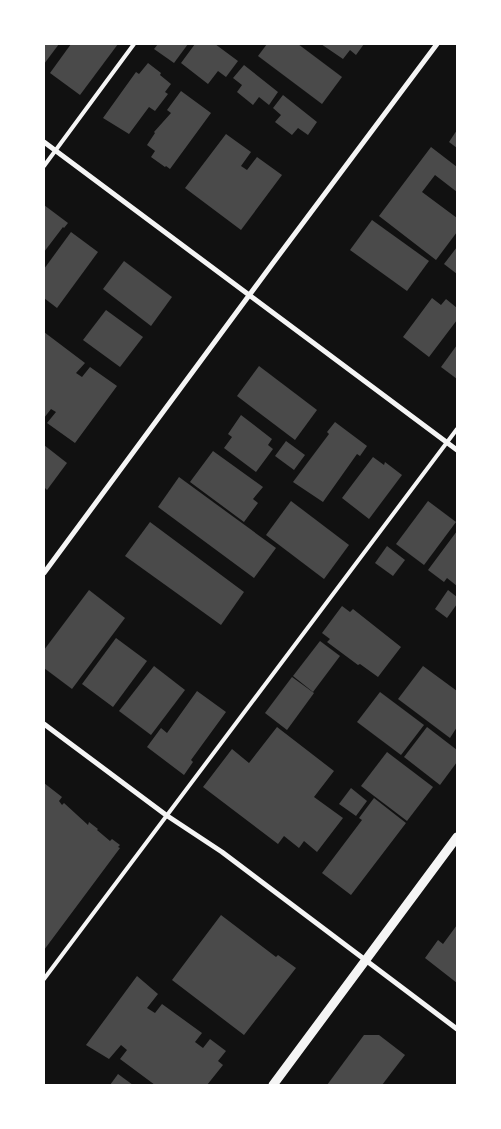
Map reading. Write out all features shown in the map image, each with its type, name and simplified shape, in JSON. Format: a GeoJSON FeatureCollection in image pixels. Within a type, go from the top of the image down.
{"type":"FeatureCollection","features":[{"type":"Feature","properties":{"kind":"street"},"geometry":{"type":"LineString","coordinates":[[44,573],[437,44]]}},
{"type":"Feature","properties":{"kind":"street"},"geometry":{"type":"LineString","coordinates":[[44,142],[457,450]]}},
{"type":"Feature","properties":{"kind":"street"},"geometry":{"type":"LineString","coordinates":[[44,724],[166,816],[222,852],[457,1029]]}},
{"type":"Feature","properties":{"kind":"street"},"geometry":{"type":"LineString","coordinates":[[273,1085],[457,837]]}},
{"type":"Feature","properties":{"kind":"lane"},"geometry":{"type":"LineString","coordinates":[[44,166],[134,44]]}},
{"type":"Feature","properties":{"kind":"lane"},"geometry":{"type":"LineString","coordinates":[[44,979],[457,429]]}},
{"type":"Feature","properties":{"kind":"building"},"geometry":{"type":"Polygon","coordinates":[[[44,44],[59,44],[44,64],[44,44]]]}},
{"type":"Feature","properties":{"kind":"building"},"geometry":{"type":"Polygon","coordinates":[[[71,44],[118,44],[80,95],[50,73],[71,44]]]}},
{"type":"Feature","properties":{"kind":"building"},"geometry":{"type":"Polygon","coordinates":[[[158,44],[188,44],[174,63],[154,49],[158,44]]]}},
{"type":"Feature","properties":{"kind":"building"},"geometry":{"type":"Polygon","coordinates":[[[195,44],[215,44],[238,61],[226,77],[218,71],[208,84],[181,63],[195,44]]]}},
{"type":"Feature","properties":{"kind":"building"},"geometry":{"type":"Polygon","coordinates":[[[267,44],[298,44],[342,77],[322,104],[258,56],[267,44]]]}},
{"type":"Feature","properties":{"kind":"building"},"geometry":{"type":"Polygon","coordinates":[[[321,44],[364,44],[356,55],[350,50],[343,59],[321,44]]]}},
{"type":"Feature","properties":{"kind":"building"},"geometry":{"type":"Polygon","coordinates":[[[148,63],[171,84],[165,92],[168,94],[155,111],[149,107],[129,134],[103,118],[136,72],[139,74],[148,63]]]}},
{"type":"Feature","properties":{"kind":"building"},"geometry":{"type":"Polygon","coordinates":[[[244,65],[278,92],[269,105],[259,97],[253,105],[237,92],[242,85],[233,78],[244,65]]]}},
{"type":"Feature","properties":{"kind":"building"},"geometry":{"type":"Polygon","coordinates":[[[181,91],[211,113],[170,169],[151,157],[155,151],[147,145],[154,132],[171,113],[167,110],[181,91]]]}},
{"type":"Feature","properties":{"kind":"building"},"geometry":{"type":"Polygon","coordinates":[[[283,95],[317,122],[308,135],[298,128],[292,135],[275,122],[281,115],[273,108],[283,95]]]}},
{"type":"Feature","properties":{"kind":"building"},"geometry":{"type":"Polygon","coordinates":[[[457,130],[457,148],[449,142],[457,130]]]}},
{"type":"Feature","properties":{"kind":"building"},"geometry":{"type":"Polygon","coordinates":[[[226,134],[251,152],[241,166],[247,170],[257,157],[282,175],[241,230],[185,188],[226,134]]]}},
{"type":"Feature","properties":{"kind":"building"},"geometry":{"type":"Polygon","coordinates":[[[431,147],[457,167],[457,192],[435,175],[422,192],[457,218],[457,232],[436,260],[379,216],[431,147]]]}},
{"type":"Feature","properties":{"kind":"building"},"geometry":{"type":"Polygon","coordinates":[[[44,205],[68,223],[44,252],[44,205]]]}},
{"type":"Feature","properties":{"kind":"building"},"geometry":{"type":"Polygon","coordinates":[[[372,220],[429,261],[407,291],[350,250],[372,220]]]}},
{"type":"Feature","properties":{"kind":"building"},"geometry":{"type":"Polygon","coordinates":[[[71,232],[98,252],[57,308],[44,298],[44,269],[71,232]]]}},
{"type":"Feature","properties":{"kind":"building"},"geometry":{"type":"Polygon","coordinates":[[[457,247],[457,274],[444,264],[457,247]]]}},
{"type":"Feature","properties":{"kind":"building"},"geometry":{"type":"Polygon","coordinates":[[[124,261],[172,297],[151,326],[103,289],[124,261]]]}},
{"type":"Feature","properties":{"kind":"building"},"geometry":{"type":"Polygon","coordinates":[[[432,298],[441,305],[446,299],[457,308],[457,320],[429,357],[403,337],[432,298]]]}},
{"type":"Feature","properties":{"kind":"building"},"geometry":{"type":"Polygon","coordinates":[[[106,310],[143,337],[120,367],[83,340],[106,310]]]}},
{"type":"Feature","properties":{"kind":"building"},"geometry":{"type":"Polygon","coordinates":[[[44,332],[85,363],[76,373],[82,377],[90,367],[117,386],[75,443],[47,423],[56,412],[51,409],[44,418],[44,332]]]}},
{"type":"Feature","properties":{"kind":"building"},"geometry":{"type":"Polygon","coordinates":[[[457,345],[457,379],[441,367],[457,345]]]}},
{"type":"Feature","properties":{"kind":"building"},"geometry":{"type":"Polygon","coordinates":[[[259,366],[317,410],[295,440],[237,396],[259,366]]]}},
{"type":"Feature","properties":{"kind":"building"},"geometry":{"type":"Polygon","coordinates":[[[241,415],[272,439],[268,445],[273,449],[256,472],[224,448],[232,437],[228,434],[241,415]]]}},
{"type":"Feature","properties":{"kind":"building"},"geometry":{"type":"Polygon","coordinates":[[[335,422],[367,446],[360,456],[357,454],[323,502],[293,482],[329,434],[327,432],[335,422]]]}},
{"type":"Feature","properties":{"kind":"building"},"geometry":{"type":"Polygon","coordinates":[[[286,441],[305,455],[294,470],[275,456],[286,441]]]}},
{"type":"Feature","properties":{"kind":"building"},"geometry":{"type":"Polygon","coordinates":[[[44,445],[67,463],[47,490],[44,487],[44,445]]]}},
{"type":"Feature","properties":{"kind":"building"},"geometry":{"type":"Polygon","coordinates":[[[213,451],[263,487],[253,499],[258,503],[244,522],[190,482],[213,451]]]}},
{"type":"Feature","properties":{"kind":"building"},"geometry":{"type":"Polygon","coordinates":[[[373,457],[384,465],[385,462],[402,475],[369,519],[342,498],[373,457]]]}},
{"type":"Feature","properties":{"kind":"building"},"geometry":{"type":"Polygon","coordinates":[[[179,477],[276,548],[254,578],[158,507],[179,477]]]}},
{"type":"Feature","properties":{"kind":"building"},"geometry":{"type":"Polygon","coordinates":[[[291,501],[349,545],[324,579],[266,535],[291,501]]]}},
{"type":"Feature","properties":{"kind":"building"},"geometry":{"type":"Polygon","coordinates":[[[428,501],[456,522],[424,565],[396,544],[428,501]]]}},
{"type":"Feature","properties":{"kind":"building"},"geometry":{"type":"Polygon","coordinates":[[[150,522],[244,592],[221,625],[125,556],[150,522]]]}},
{"type":"Feature","properties":{"kind":"building"},"geometry":{"type":"Polygon","coordinates":[[[457,531],[457,586],[447,578],[444,582],[428,570],[457,531]]]}},
{"type":"Feature","properties":{"kind":"building"},"geometry":{"type":"Polygon","coordinates":[[[387,546],[405,560],[393,576],[375,563],[387,546]]]}},
{"type":"Feature","properties":{"kind":"building"},"geometry":{"type":"Polygon","coordinates":[[[89,590],[125,618],[72,689],[44,668],[44,650],[89,590]]]}},
{"type":"Feature","properties":{"kind":"building"},"geometry":{"type":"Polygon","coordinates":[[[448,590],[457,597],[457,604],[447,618],[435,609],[448,590]]]}},
{"type":"Feature","properties":{"kind":"building"},"geometry":{"type":"Polygon","coordinates":[[[342,606],[350,612],[353,609],[401,647],[378,677],[327,642],[330,639],[322,633],[342,606]]]}},
{"type":"Feature","properties":{"kind":"building"},"geometry":{"type":"Polygon","coordinates":[[[116,638],[147,661],[113,707],[82,684],[116,638]]]}},
{"type":"Feature","properties":{"kind":"building"},"geometry":{"type":"Polygon","coordinates":[[[320,641],[340,656],[313,692],[293,676],[320,641]]]}},
{"type":"Feature","properties":{"kind":"building"},"geometry":{"type":"Polygon","coordinates":[[[154,666],[185,690],[151,735],[119,711],[154,666]]]}},
{"type":"Feature","properties":{"kind":"building"},"geometry":{"type":"Polygon","coordinates":[[[423,666],[457,691],[457,727],[450,738],[398,699],[423,666]]]}},
{"type":"Feature","properties":{"kind":"building"},"geometry":{"type":"Polygon","coordinates":[[[292,677],[314,693],[287,730],[265,713],[292,677]]]}},
{"type":"Feature","properties":{"kind":"building"},"geometry":{"type":"Polygon","coordinates":[[[197,691],[226,712],[191,760],[193,762],[184,775],[147,747],[161,728],[167,733],[197,691]]]}},
{"type":"Feature","properties":{"kind":"building"},"geometry":{"type":"Polygon","coordinates":[[[380,692],[424,725],[401,755],[357,722],[380,692]]]}},
{"type":"Feature","properties":{"kind":"building"},"geometry":{"type":"Polygon","coordinates":[[[277,727],[334,771],[314,797],[343,818],[317,852],[304,841],[299,848],[284,836],[278,844],[203,787],[232,749],[249,763],[277,727]]]}},
{"type":"Feature","properties":{"kind":"building"},"geometry":{"type":"Polygon","coordinates":[[[427,727],[457,750],[457,762],[440,785],[404,757],[427,727]]]}},
{"type":"Feature","properties":{"kind":"building"},"geometry":{"type":"Polygon","coordinates":[[[387,752],[433,787],[407,821],[361,786],[387,752]]]}},
{"type":"Feature","properties":{"kind":"building"},"geometry":{"type":"Polygon","coordinates":[[[44,783],[62,797],[59,801],[62,805],[64,803],[88,825],[89,822],[110,841],[112,839],[120,845],[118,847],[120,848],[44,950],[44,783]]]}},
{"type":"Feature","properties":{"kind":"building"},"geometry":{"type":"Polygon","coordinates":[[[351,788],[367,801],[356,816],[339,804],[351,788]]]}},
{"type":"Feature","properties":{"kind":"building"},"geometry":{"type":"Polygon","coordinates":[[[374,798],[406,823],[351,895],[322,873],[362,820],[359,818],[374,798]]]}},
{"type":"Feature","properties":{"kind":"building"},"geometry":{"type":"Polygon","coordinates":[[[221,915],[276,957],[278,955],[296,968],[244,1035],[172,980],[221,915]]]}},
{"type":"Feature","properties":{"kind":"building"},"geometry":{"type":"Polygon","coordinates":[[[457,925],[457,983],[425,958],[438,940],[443,944],[457,925]]]}},
{"type":"Feature","properties":{"kind":"building"},"geometry":{"type":"Polygon","coordinates":[[[137,976],[158,994],[147,1008],[155,1013],[162,1004],[202,1033],[195,1042],[203,1048],[210,1039],[226,1051],[218,1061],[223,1065],[207,1085],[155,1085],[120,1059],[127,1050],[121,1045],[109,1059],[86,1045],[137,976]]]}},
{"type":"Feature","properties":{"kind":"building"},"geometry":{"type":"Polygon","coordinates":[[[364,1035],[379,1035],[405,1055],[382,1085],[327,1085],[364,1035]]]}},
{"type":"Feature","properties":{"kind":"building"},"geometry":{"type":"Polygon","coordinates":[[[118,1074],[133,1085],[110,1085],[118,1074]]]}}]}
